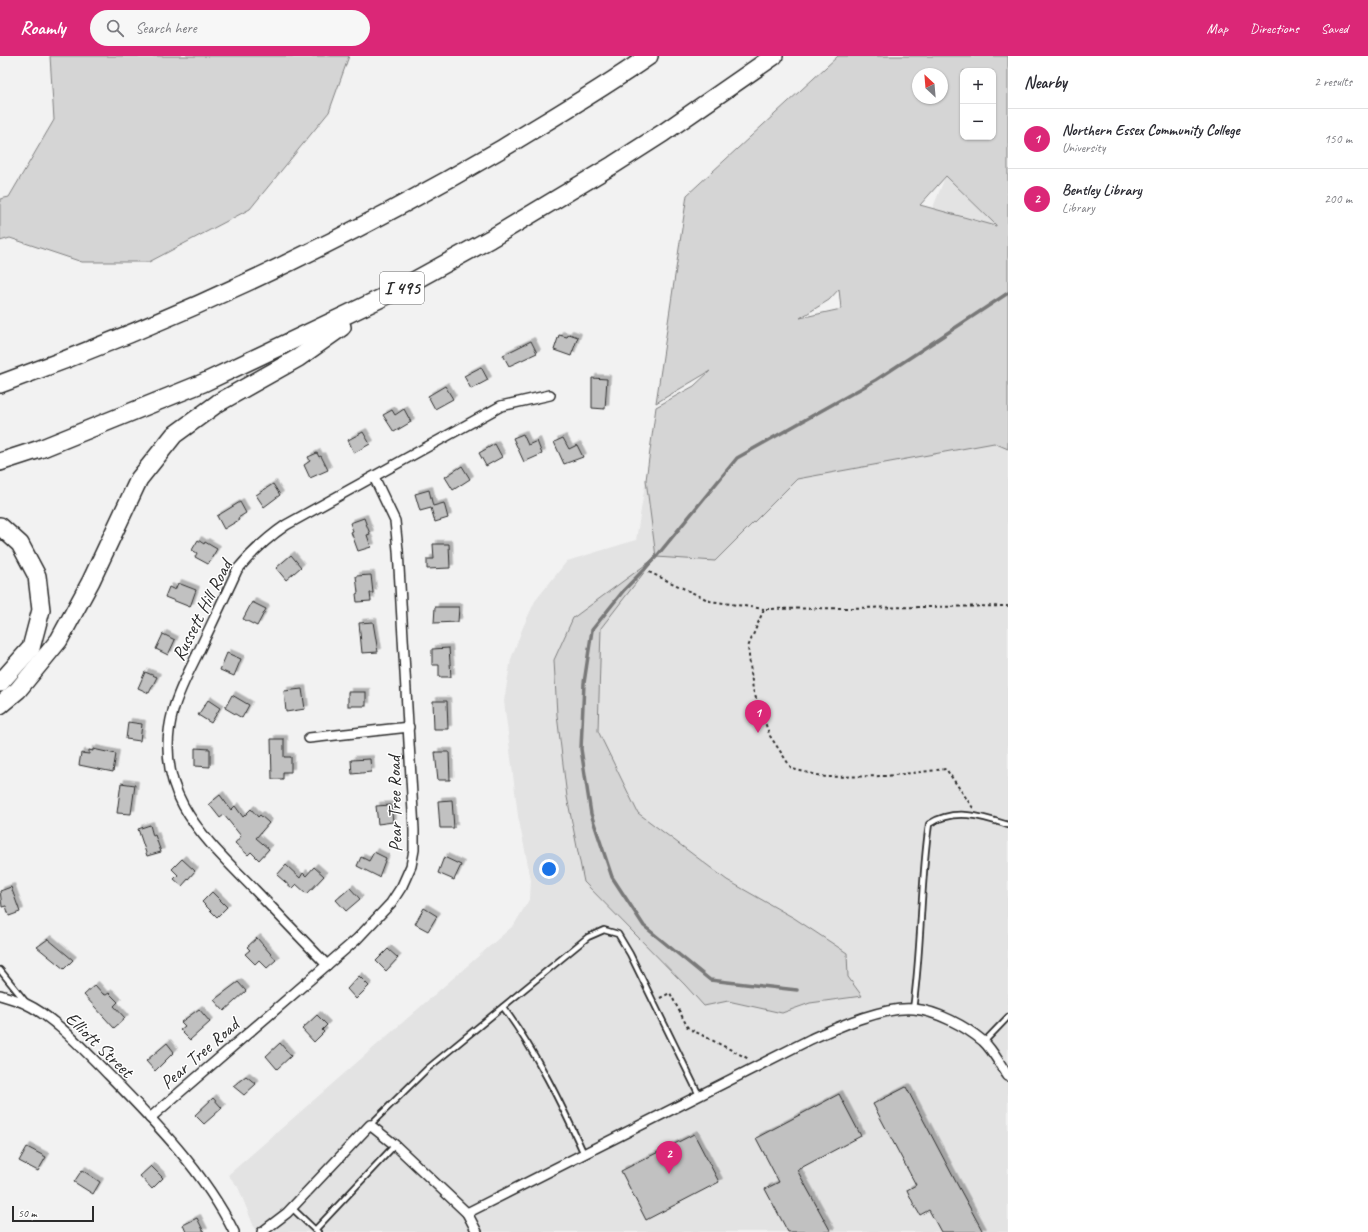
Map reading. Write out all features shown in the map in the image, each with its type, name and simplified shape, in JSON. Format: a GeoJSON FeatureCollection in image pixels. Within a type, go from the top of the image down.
{"type":"FeatureCollection","features":[{"type":"Feature","properties":{"kind":"highway"},"geometry":{"type":"LineString","coordinates":[[0,384],[65,360],[176,315],[286,265],[450,179],[543,124],[649,56]]}},
{"type":"Feature","properties":{"kind":"highway","name":"I 495"},"geometry":{"type":"LineString","coordinates":[[0,462],[40,449],[203,383],[392,294],[490,239],[613,165],[663,133],[774,56]]}},
{"type":"Feature","properties":{"kind":"highway"},"geometry":{"type":"LineString","coordinates":[[0,705],[18,690],[59,640],[91,581],[140,480],[174,435],[218,403],[298,358],[392,294]]}},
{"type":"Feature","properties":{"kind":"highway"},"geometry":{"type":"LineString","coordinates":[[0,526],[20,544],[37,576],[41,610],[31,648],[0,683]]}},
{"type":"Feature","properties":{"kind":"street","name":"Russett Hill Road"},"geometry":{"type":"LineString","coordinates":[[327,965],[197,828],[183,807],[171,776],[168,757],[169,736],[173,711],[184,682],[237,570],[265,539],[286,525],[501,406],[550,395]]}},
{"type":"Feature","properties":{"kind":"street","name":"Pear Tree Road"},"geometry":{"type":"LineString","coordinates":[[150,1118],[357,939],[391,903],[402,886],[411,866],[414,850],[414,824],[395,521],[374,477]]}},
{"type":"Feature","properties":{"kind":"street"},"geometry":{"type":"LineString","coordinates":[[309,738],[409,727]]}},
{"type":"Feature","properties":{"kind":"street","name":"Elliott Street"},"geometry":{"type":"LineString","coordinates":[[0,995],[27,1004],[60,1028],[150,1118],[202,1179],[220,1204],[234,1232]]}},
{"type":"Feature","properties":{"kind":"street"},"geometry":{"type":"LineString","coordinates":[[467,1213],[754,1068],[847,1024],[889,1011],[913,1009],[929,1012],[960,1025],[984,1042],[1008,1076]]}},
{"type":"Feature","properties":{"kind":"street"},"geometry":{"type":"LineString","coordinates":[[262,1232],[292,1208],[370,1124],[395,1145],[467,1213],[477,1232]]}},
{"type":"Feature","properties":{"kind":"lane"},"geometry":{"type":"LineString","coordinates":[[913,1009],[918,976],[923,875],[929,824],[941,816],[960,814],[980,817],[1008,825]]}},
{"type":"Feature","properties":{"kind":"lane"},"geometry":{"type":"LineString","coordinates":[[370,1124],[427,1069],[504,1007],[588,936],[604,930],[618,934],[630,954],[699,1095]]}},
{"type":"Feature","properties":{"kind":"lane"},"geometry":{"type":"LineString","coordinates":[[0,970],[27,1004]]}},
{"type":"Feature","properties":{"kind":"lane"},"geometry":{"type":"LineString","coordinates":[[504,1007],[521,1031],[570,1123],[584,1154]]}},
{"type":"Feature","properties":{"kind":"lane"},"geometry":{"type":"LineString","coordinates":[[984,1042],[1008,1017]]}},
{"type":"Feature","properties":{"kind":"lane"},"geometry":{"type":"LineString","coordinates":[[292,1208],[317,1231],[395,1145]]}},
{"type":"Feature","properties":{"kind":"path"},"geometry":{"type":"LineString","coordinates":[[649,572],[710,601],[764,609],[1008,606]]}},
{"type":"Feature","properties":{"kind":"path"},"geometry":{"type":"LineString","coordinates":[[764,609],[748,647],[753,690],[770,736],[792,770],[826,777],[886,776],[946,769],[980,817]]}},
{"type":"Feature","properties":{"kind":"path"},"geometry":{"type":"LineString","coordinates":[[653,1001],[670,993],[688,1028],[748,1058],[754,1068]]}},
{"type":"Feature","properties":{"kind":"shaded area"},"geometry":{"type":"Polygon","coordinates":[[[50,56],[349,56],[329,112],[250,209],[149,262],[82,262],[10,238],[0,241],[0,199],[9,197],[54,120],[50,56]]]}},
{"type":"Feature","properties":{"kind":"shaded area"},"geometry":{"type":"Polygon","coordinates":[[[838,56],[1008,56],[1008,449],[994,443],[797,479],[715,561],[656,557],[646,480],[656,407],[694,386],[710,371],[656,403],[687,195],[838,56]],[[946,176],[920,205],[996,226],[996,225],[946,176]],[[839,289],[829,300],[800,318],[841,309],[839,289]]]}},
{"type":"Feature","properties":{"kind":"shaded area"},"geometry":{"type":"Polygon","coordinates":[[[946,175],[1008,237],[1008,1232],[256,1232],[238,1187],[228,1175],[514,925],[530,898],[531,880],[518,816],[504,701],[511,659],[535,601],[567,561],[636,540],[655,424],[823,326],[921,237],[946,175]]]}},
{"type":"Feature","properties":{"kind":"shaded area"},"geometry":{"type":"Polygon","coordinates":[[[656,557],[601,628],[598,731],[638,813],[727,880],[794,918],[847,953],[848,977],[862,996],[810,1003],[782,1013],[728,1001],[704,1006],[584,882],[567,797],[557,715],[554,660],[573,618],[656,557]]]}},
{"type":"Feature","properties":{"kind":"building"},"geometry":{"type":"Polygon","coordinates":[[[569,334],[578,337],[571,356],[554,350],[559,335],[567,337],[569,334]]]}},
{"type":"Feature","properties":{"kind":"building"},"geometry":{"type":"Polygon","coordinates":[[[531,341],[537,353],[509,366],[503,355],[531,341]]]}},
{"type":"Feature","properties":{"kind":"building"},"geometry":{"type":"Polygon","coordinates":[[[481,367],[488,380],[471,389],[464,376],[481,367]]]}},
{"type":"Feature","properties":{"kind":"building"},"geometry":{"type":"Polygon","coordinates":[[[592,378],[607,379],[605,409],[592,408],[592,378]]]}},
{"type":"Feature","properties":{"kind":"building"},"geometry":{"type":"Polygon","coordinates":[[[445,386],[453,399],[435,409],[428,396],[445,386]]]}},
{"type":"Feature","properties":{"kind":"building"},"geometry":{"type":"Polygon","coordinates":[[[404,409],[411,422],[394,432],[383,415],[392,410],[395,415],[404,409]]]}},
{"type":"Feature","properties":{"kind":"building"},"geometry":{"type":"Polygon","coordinates":[[[363,432],[370,444],[354,453],[348,440],[363,432]]]}},
{"type":"Feature","properties":{"kind":"building"},"geometry":{"type":"Polygon","coordinates":[[[523,434],[528,445],[537,441],[542,454],[524,462],[513,438],[523,434]]]}},
{"type":"Feature","properties":{"kind":"building"},"geometry":{"type":"Polygon","coordinates":[[[563,438],[569,449],[577,445],[583,457],[564,464],[554,442],[563,438]]]}},
{"type":"Feature","properties":{"kind":"building"},"geometry":{"type":"Polygon","coordinates":[[[495,444],[502,457],[486,466],[479,453],[495,444]]]}},
{"type":"Feature","properties":{"kind":"building"},"geometry":{"type":"Polygon","coordinates":[[[317,453],[319,457],[321,456],[328,470],[310,478],[304,465],[310,461],[308,457],[317,453]]]}},
{"type":"Feature","properties":{"kind":"building"},"geometry":{"type":"Polygon","coordinates":[[[462,466],[470,479],[453,490],[445,477],[462,466]]]}},
{"type":"Feature","properties":{"kind":"building"},"geometry":{"type":"Polygon","coordinates":[[[273,484],[280,495],[264,507],[256,495],[273,484]]]}},
{"type":"Feature","properties":{"kind":"building"},"geometry":{"type":"Polygon","coordinates":[[[429,490],[433,506],[444,503],[448,518],[435,522],[431,508],[420,511],[415,494],[429,490]]]}},
{"type":"Feature","properties":{"kind":"building"},"geometry":{"type":"Polygon","coordinates":[[[240,502],[246,513],[238,518],[239,520],[224,529],[217,516],[240,502]]]}},
{"type":"Feature","properties":{"kind":"building"},"geometry":{"type":"Polygon","coordinates":[[[364,518],[370,534],[367,535],[371,547],[358,551],[351,532],[353,531],[350,523],[364,518]]]}},
{"type":"Feature","properties":{"kind":"building"},"geometry":{"type":"Polygon","coordinates":[[[198,540],[217,549],[208,564],[195,557],[197,553],[192,550],[198,540]]]}},
{"type":"Feature","properties":{"kind":"building"},"geometry":{"type":"Polygon","coordinates":[[[433,544],[449,544],[450,568],[427,569],[427,559],[434,559],[433,544]]]}},
{"type":"Feature","properties":{"kind":"building"},"geometry":{"type":"Polygon","coordinates":[[[291,555],[301,567],[286,580],[276,568],[291,555]]]}},
{"type":"Feature","properties":{"kind":"building"},"geometry":{"type":"Polygon","coordinates":[[[371,575],[373,593],[370,593],[371,601],[357,602],[356,594],[358,593],[356,576],[371,575]]]}},
{"type":"Feature","properties":{"kind":"building"},"geometry":{"type":"Polygon","coordinates":[[[178,583],[196,590],[190,607],[165,597],[169,587],[175,590],[178,583]]]}},
{"type":"Feature","properties":{"kind":"building"},"geometry":{"type":"Polygon","coordinates":[[[252,602],[266,609],[257,626],[243,619],[252,602]]]}},
{"type":"Feature","properties":{"kind":"building"},"geometry":{"type":"Polygon","coordinates":[[[435,607],[459,607],[458,622],[434,623],[435,607]]]}},
{"type":"Feature","properties":{"kind":"building"},"geometry":{"type":"Polygon","coordinates":[[[373,622],[378,652],[362,653],[359,623],[373,622]]]}},
{"type":"Feature","properties":{"kind":"building"},"geometry":{"type":"Polygon","coordinates":[[[163,634],[175,640],[168,655],[156,649],[163,634]]]}},
{"type":"Feature","properties":{"kind":"building"},"geometry":{"type":"Polygon","coordinates":[[[449,648],[451,677],[439,677],[439,665],[432,665],[432,649],[449,648]]]}},
{"type":"Feature","properties":{"kind":"building"},"geometry":{"type":"Polygon","coordinates":[[[227,653],[241,659],[234,676],[220,670],[227,653]]]}},
{"type":"Feature","properties":{"kind":"building"},"geometry":{"type":"Polygon","coordinates":[[[145,672],[157,677],[149,693],[138,688],[145,672]]]}},
{"type":"Feature","properties":{"kind":"building"},"geometry":{"type":"Polygon","coordinates":[[[302,689],[305,709],[286,712],[284,691],[302,689]]]}},
{"type":"Feature","properties":{"kind":"building"},"geometry":{"type":"Polygon","coordinates":[[[348,692],[366,692],[366,706],[348,706],[348,692]]]}},
{"type":"Feature","properties":{"kind":"building"},"geometry":{"type":"Polygon","coordinates":[[[232,695],[249,705],[242,718],[225,708],[232,695]]]}},
{"type":"Feature","properties":{"kind":"building"},"geometry":{"type":"Polygon","coordinates":[[[208,700],[220,708],[211,723],[198,715],[208,700]]]}},
{"type":"Feature","properties":{"kind":"building"},"geometry":{"type":"Polygon","coordinates":[[[433,701],[447,701],[448,729],[434,729],[433,701]]]}},
{"type":"Feature","properties":{"kind":"building"},"geometry":{"type":"Polygon","coordinates":[[[128,722],[142,724],[140,741],[126,739],[128,722]]]}},
{"type":"Feature","properties":{"kind":"building"},"geometry":{"type":"Polygon","coordinates":[[[271,739],[284,739],[284,757],[291,757],[291,772],[283,772],[283,779],[272,779],[271,739]]]}},
{"type":"Feature","properties":{"kind":"building"},"geometry":{"type":"Polygon","coordinates":[[[195,748],[210,749],[210,767],[195,766],[195,748]]]}},
{"type":"Feature","properties":{"kind":"building"},"geometry":{"type":"Polygon","coordinates":[[[93,749],[116,754],[113,772],[79,765],[81,753],[89,754],[89,750],[93,751],[93,749]]]}},
{"type":"Feature","properties":{"kind":"building"},"geometry":{"type":"Polygon","coordinates":[[[435,752],[449,752],[450,780],[438,780],[435,752]]]}},
{"type":"Feature","properties":{"kind":"building"},"geometry":{"type":"Polygon","coordinates":[[[370,759],[371,772],[352,774],[351,760],[370,759]]]}},
{"type":"Feature","properties":{"kind":"building"},"geometry":{"type":"Polygon","coordinates":[[[121,783],[135,785],[131,814],[117,813],[121,783]]]}},
{"type":"Feature","properties":{"kind":"building"},"geometry":{"type":"Polygon","coordinates":[[[220,795],[231,810],[235,806],[243,817],[251,809],[258,817],[260,815],[269,823],[256,838],[269,849],[259,860],[251,852],[248,855],[235,843],[241,836],[224,815],[220,818],[209,804],[220,795]]]}},
{"type":"Feature","properties":{"kind":"building"},"geometry":{"type":"Polygon","coordinates":[[[452,800],[454,828],[440,828],[438,801],[452,800]]]}},
{"type":"Feature","properties":{"kind":"building"},"geometry":{"type":"Polygon","coordinates":[[[391,805],[393,822],[378,824],[376,806],[391,805]]]}},
{"type":"Feature","properties":{"kind":"building"},"geometry":{"type":"Polygon","coordinates":[[[150,825],[153,836],[155,835],[161,852],[147,856],[138,829],[150,825]]]}},
{"type":"Feature","properties":{"kind":"building"},"geometry":{"type":"Polygon","coordinates":[[[374,852],[386,858],[379,877],[357,866],[361,857],[369,861],[374,852]]]}},
{"type":"Feature","properties":{"kind":"building"},"geometry":{"type":"Polygon","coordinates":[[[444,857],[461,865],[454,880],[438,873],[444,857]]]}},
{"type":"Feature","properties":{"kind":"building"},"geometry":{"type":"Polygon","coordinates":[[[182,859],[195,871],[182,886],[174,879],[178,875],[172,869],[182,859]]]}},
{"type":"Feature","properties":{"kind":"building"},"geometry":{"type":"Polygon","coordinates":[[[286,865],[300,878],[303,873],[306,876],[314,867],[324,876],[307,894],[296,884],[292,888],[277,875],[286,865]]]}},
{"type":"Feature","properties":{"kind":"building"},"geometry":{"type":"Polygon","coordinates":[[[11,887],[20,912],[9,916],[6,906],[2,907],[0,891],[11,887]]]}},
{"type":"Feature","properties":{"kind":"building"},"geometry":{"type":"Polygon","coordinates":[[[350,888],[360,899],[346,911],[336,900],[350,888]]]}},
{"type":"Feature","properties":{"kind":"building"},"geometry":{"type":"Polygon","coordinates":[[[212,892],[227,907],[217,917],[202,902],[212,892]]]}},
{"type":"Feature","properties":{"kind":"building"},"geometry":{"type":"Polygon","coordinates":[[[424,908],[437,916],[428,931],[415,924],[424,908]]]}},
{"type":"Feature","properties":{"kind":"building"},"geometry":{"type":"Polygon","coordinates":[[[257,938],[276,960],[267,968],[259,960],[255,964],[245,954],[250,950],[247,947],[257,938]]]}},
{"type":"Feature","properties":{"kind":"building"},"geometry":{"type":"Polygon","coordinates":[[[48,939],[73,960],[64,969],[37,947],[48,939]]]}},
{"type":"Feature","properties":{"kind":"building"},"geometry":{"type":"Polygon","coordinates":[[[388,949],[398,958],[386,971],[376,961],[388,949]]]}},
{"type":"Feature","properties":{"kind":"building"},"geometry":{"type":"Polygon","coordinates":[[[359,976],[369,986],[356,999],[347,989],[359,976]]]}},
{"type":"Feature","properties":{"kind":"building"},"geometry":{"type":"Polygon","coordinates":[[[238,982],[246,991],[224,1011],[214,1000],[238,982]]]}},
{"type":"Feature","properties":{"kind":"building"},"geometry":{"type":"Polygon","coordinates":[[[95,985],[103,994],[106,995],[109,993],[118,1002],[114,1006],[125,1018],[114,1028],[84,995],[95,985]]]}},
{"type":"Feature","properties":{"kind":"building"},"geometry":{"type":"Polygon","coordinates":[[[199,1009],[210,1022],[190,1040],[180,1030],[185,1026],[181,1022],[199,1009]]]}},
{"type":"Feature","properties":{"kind":"building"},"geometry":{"type":"Polygon","coordinates":[[[317,1015],[327,1025],[322,1030],[324,1032],[314,1042],[302,1029],[317,1015]]]}},
{"type":"Feature","properties":{"kind":"building"},"geometry":{"type":"Polygon","coordinates":[[[167,1043],[174,1052],[155,1071],[146,1061],[167,1043]]]}},
{"type":"Feature","properties":{"kind":"building"},"geometry":{"type":"Polygon","coordinates":[[[280,1043],[291,1056],[277,1069],[266,1056],[280,1043]]]}},
{"type":"Feature","properties":{"kind":"building"},"geometry":{"type":"Polygon","coordinates":[[[246,1076],[256,1084],[244,1095],[233,1086],[246,1076]]]}},
{"type":"Feature","properties":{"kind":"building"},"geometry":{"type":"Polygon","coordinates":[[[906,1087],[983,1232],[941,1232],[929,1210],[920,1215],[914,1205],[907,1190],[916,1185],[873,1104],[906,1087]]]}},
{"type":"Feature","properties":{"kind":"building"},"geometry":{"type":"Polygon","coordinates":[[[839,1094],[861,1136],[797,1170],[831,1232],[788,1232],[765,1189],[779,1182],[756,1138],[839,1094]]]}},
{"type":"Feature","properties":{"kind":"building"},"geometry":{"type":"Polygon","coordinates":[[[213,1098],[222,1108],[204,1124],[195,1115],[213,1098]]]}},
{"type":"Feature","properties":{"kind":"building"},"geometry":{"type":"Polygon","coordinates":[[[694,1134],[719,1182],[646,1220],[621,1171],[694,1134]]]}},
{"type":"Feature","properties":{"kind":"building"},"geometry":{"type":"Polygon","coordinates":[[[27,1147],[46,1157],[38,1171],[19,1161],[27,1147]]]}},
{"type":"Feature","properties":{"kind":"building"},"geometry":{"type":"Polygon","coordinates":[[[151,1166],[163,1178],[152,1189],[140,1176],[151,1166]]]}},
{"type":"Feature","properties":{"kind":"building"},"geometry":{"type":"Polygon","coordinates":[[[82,1170],[100,1182],[93,1194],[74,1182],[82,1170]]]}},
{"type":"Feature","properties":{"kind":"building"},"geometry":{"type":"Polygon","coordinates":[[[197,1218],[204,1232],[186,1232],[183,1225],[197,1218]]]}},
{"type":"Feature","properties":{"kind":"waterway"},"geometry":{"type":"LineString","coordinates":[[797,990],[710,980],[644,926],[612,877],[591,814],[581,749],[584,683],[592,630],[624,590],[656,557],[737,458],[876,380],[1008,293]]}},
{"type":"Feature","properties":{"kind":"place","name":"Northern Essex Community College"},"geometry":{"type":"Point","coordinates":[758,733]}},
{"type":"Feature","properties":{"kind":"place","name":"Bentley Library"},"geometry":{"type":"Point","coordinates":[669,1174]}}]}
